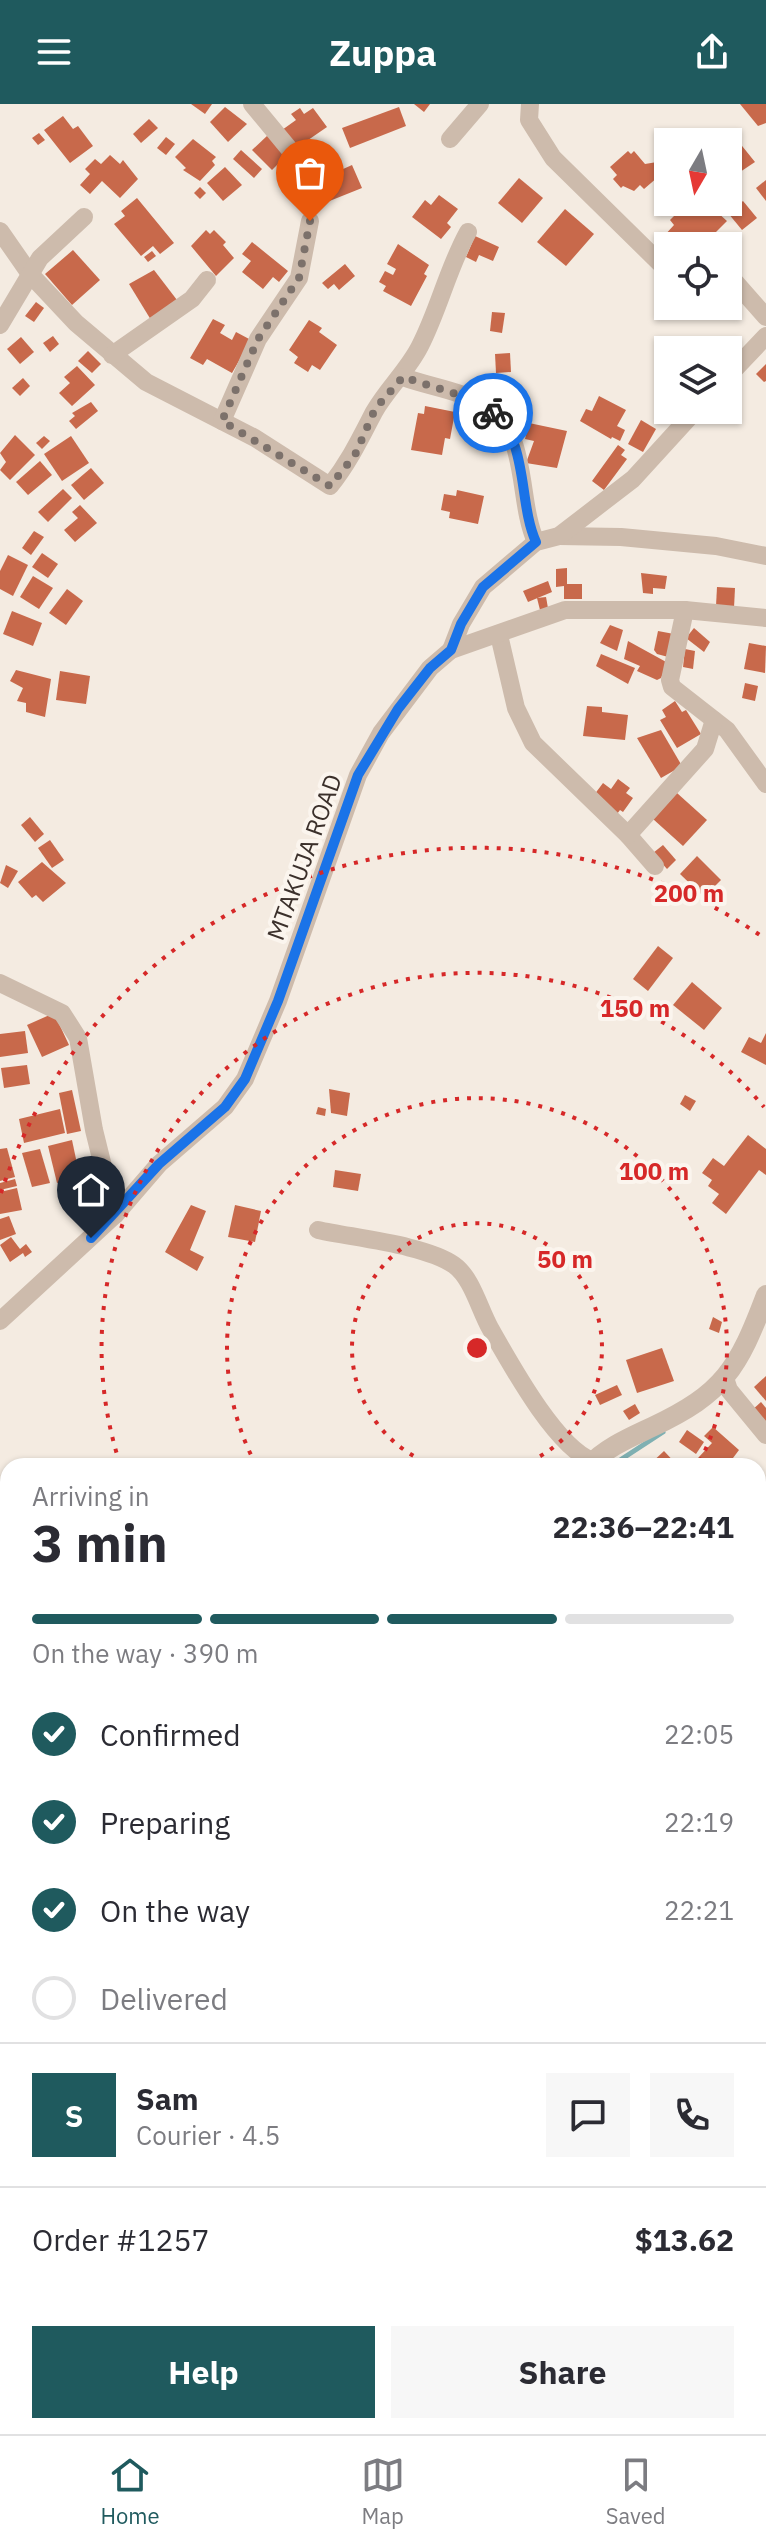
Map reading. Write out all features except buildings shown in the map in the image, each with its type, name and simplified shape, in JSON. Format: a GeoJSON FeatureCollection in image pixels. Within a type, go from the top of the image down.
{"type":"FeatureCollection","features":[{"type":"Feature","properties":{"kind":"street"},"geometry":{"type":"LineString","coordinates":[[252,104],[295,156]]}},
{"type":"Feature","properties":{"kind":"street"},"geometry":{"type":"LineString","coordinates":[[450,139],[480,104]]}},
{"type":"Feature","properties":{"kind":"street"},"geometry":{"type":"LineString","coordinates":[[530,104],[529,120],[553,158],[654,257]]}},
{"type":"Feature","properties":{"kind":"street"},"geometry":{"type":"LineString","coordinates":[[0,325],[30,274],[58,238],[84,217]]}},
{"type":"Feature","properties":{"kind":"street"},"geometry":{"type":"LineString","coordinates":[[222,421],[258,339],[299,278],[310,221]]}},
{"type":"Feature","properties":{"kind":"street"},"geometry":{"type":"LineString","coordinates":[[0,231],[30,274],[112,355],[146,382],[222,421],[330,486],[355,455],[375,409],[403,377],[422,343],[454,258],[468,232]]}},
{"type":"Feature","properties":{"kind":"street"},"geometry":{"type":"LineString","coordinates":[[112,355],[192,299],[207,280]]}},
{"type":"Feature","properties":{"kind":"street"},"geometry":{"type":"LineString","coordinates":[[742,290],[766,317]]}},
{"type":"Feature","properties":{"kind":"street"},"geometry":{"type":"LineString","coordinates":[[742,361],[766,336]]}},
{"type":"Feature","properties":{"kind":"street"},"geometry":{"type":"LineString","coordinates":[[403,377],[481,402],[507,424],[516,450],[527,523],[536,542]]}},
{"type":"Feature","properties":{"kind":"street"},"geometry":{"type":"LineString","coordinates":[[559,536],[633,479],[683,424]]}},
{"type":"Feature","properties":{"kind":"street"},"geometry":{"type":"LineString","coordinates":[[451,650],[461,624],[483,587],[536,542],[559,536],[621,537],[716,546],[766,556]]}},
{"type":"Feature","properties":{"kind":"street","name":"MTAKUJA ROAD"},"geometry":{"type":"LineString","coordinates":[[0,1321],[115,1215],[159,1164],[225,1107],[245,1079],[278,1001],[358,775],[398,709],[430,668],[451,650],[499,635],[532,619],[565,610],[685,610],[766,618]]}},
{"type":"Feature","properties":{"kind":"street"},"geometry":{"type":"LineString","coordinates":[[685,610],[670,680],[677,692],[732,737],[766,784]]}},
{"type":"Feature","properties":{"kind":"street"},"geometry":{"type":"LineString","coordinates":[[499,635],[516,708],[533,743],[628,835],[655,866]]}},
{"type":"Feature","properties":{"kind":"street"},"geometry":{"type":"LineString","coordinates":[[628,835],[705,749],[714,720]]}},
{"type":"Feature","properties":{"kind":"street"},"geometry":{"type":"LineString","coordinates":[[0,983],[62,1013],[78,1038],[94,1130],[115,1215]]}},
{"type":"Feature","properties":{"kind":"street"},"geometry":{"type":"LineString","coordinates":[[318,1230],[434,1255],[458,1268],[517,1374],[550,1421],[583,1458]]}},
{"type":"Feature","properties":{"kind":"street"},"geometry":{"type":"LineString","coordinates":[[599,1458],[623,1441],[698,1403],[717,1389],[749,1338],[766,1295]]}},
{"type":"Feature","properties":{"kind":"street"},"geometry":{"type":"LineString","coordinates":[[725,1378],[729,1390],[766,1435]]}},
{"type":"Feature","properties":{"kind":"waterway"},"geometry":{"type":"LineString","coordinates":[[623,1458],[663,1432]]}},
{"type":"Feature","properties":{"kind":"way so far"},"geometry":{"type":"LineString","coordinates":[[310,221],[299,278],[258,339],[222,421],[255,438],[303,472],[330,486],[355,455],[375,409],[403,377],[481,402],[493,413]]}},
{"type":"Feature","properties":{"kind":"route"},"geometry":{"type":"LineString","coordinates":[[91,1238],[159,1164],[225,1107],[245,1079],[278,1001],[358,775],[398,709],[430,668],[451,650],[461,624],[483,587],[536,542],[527,523],[516,450],[507,424],[493,413]]}}]}
